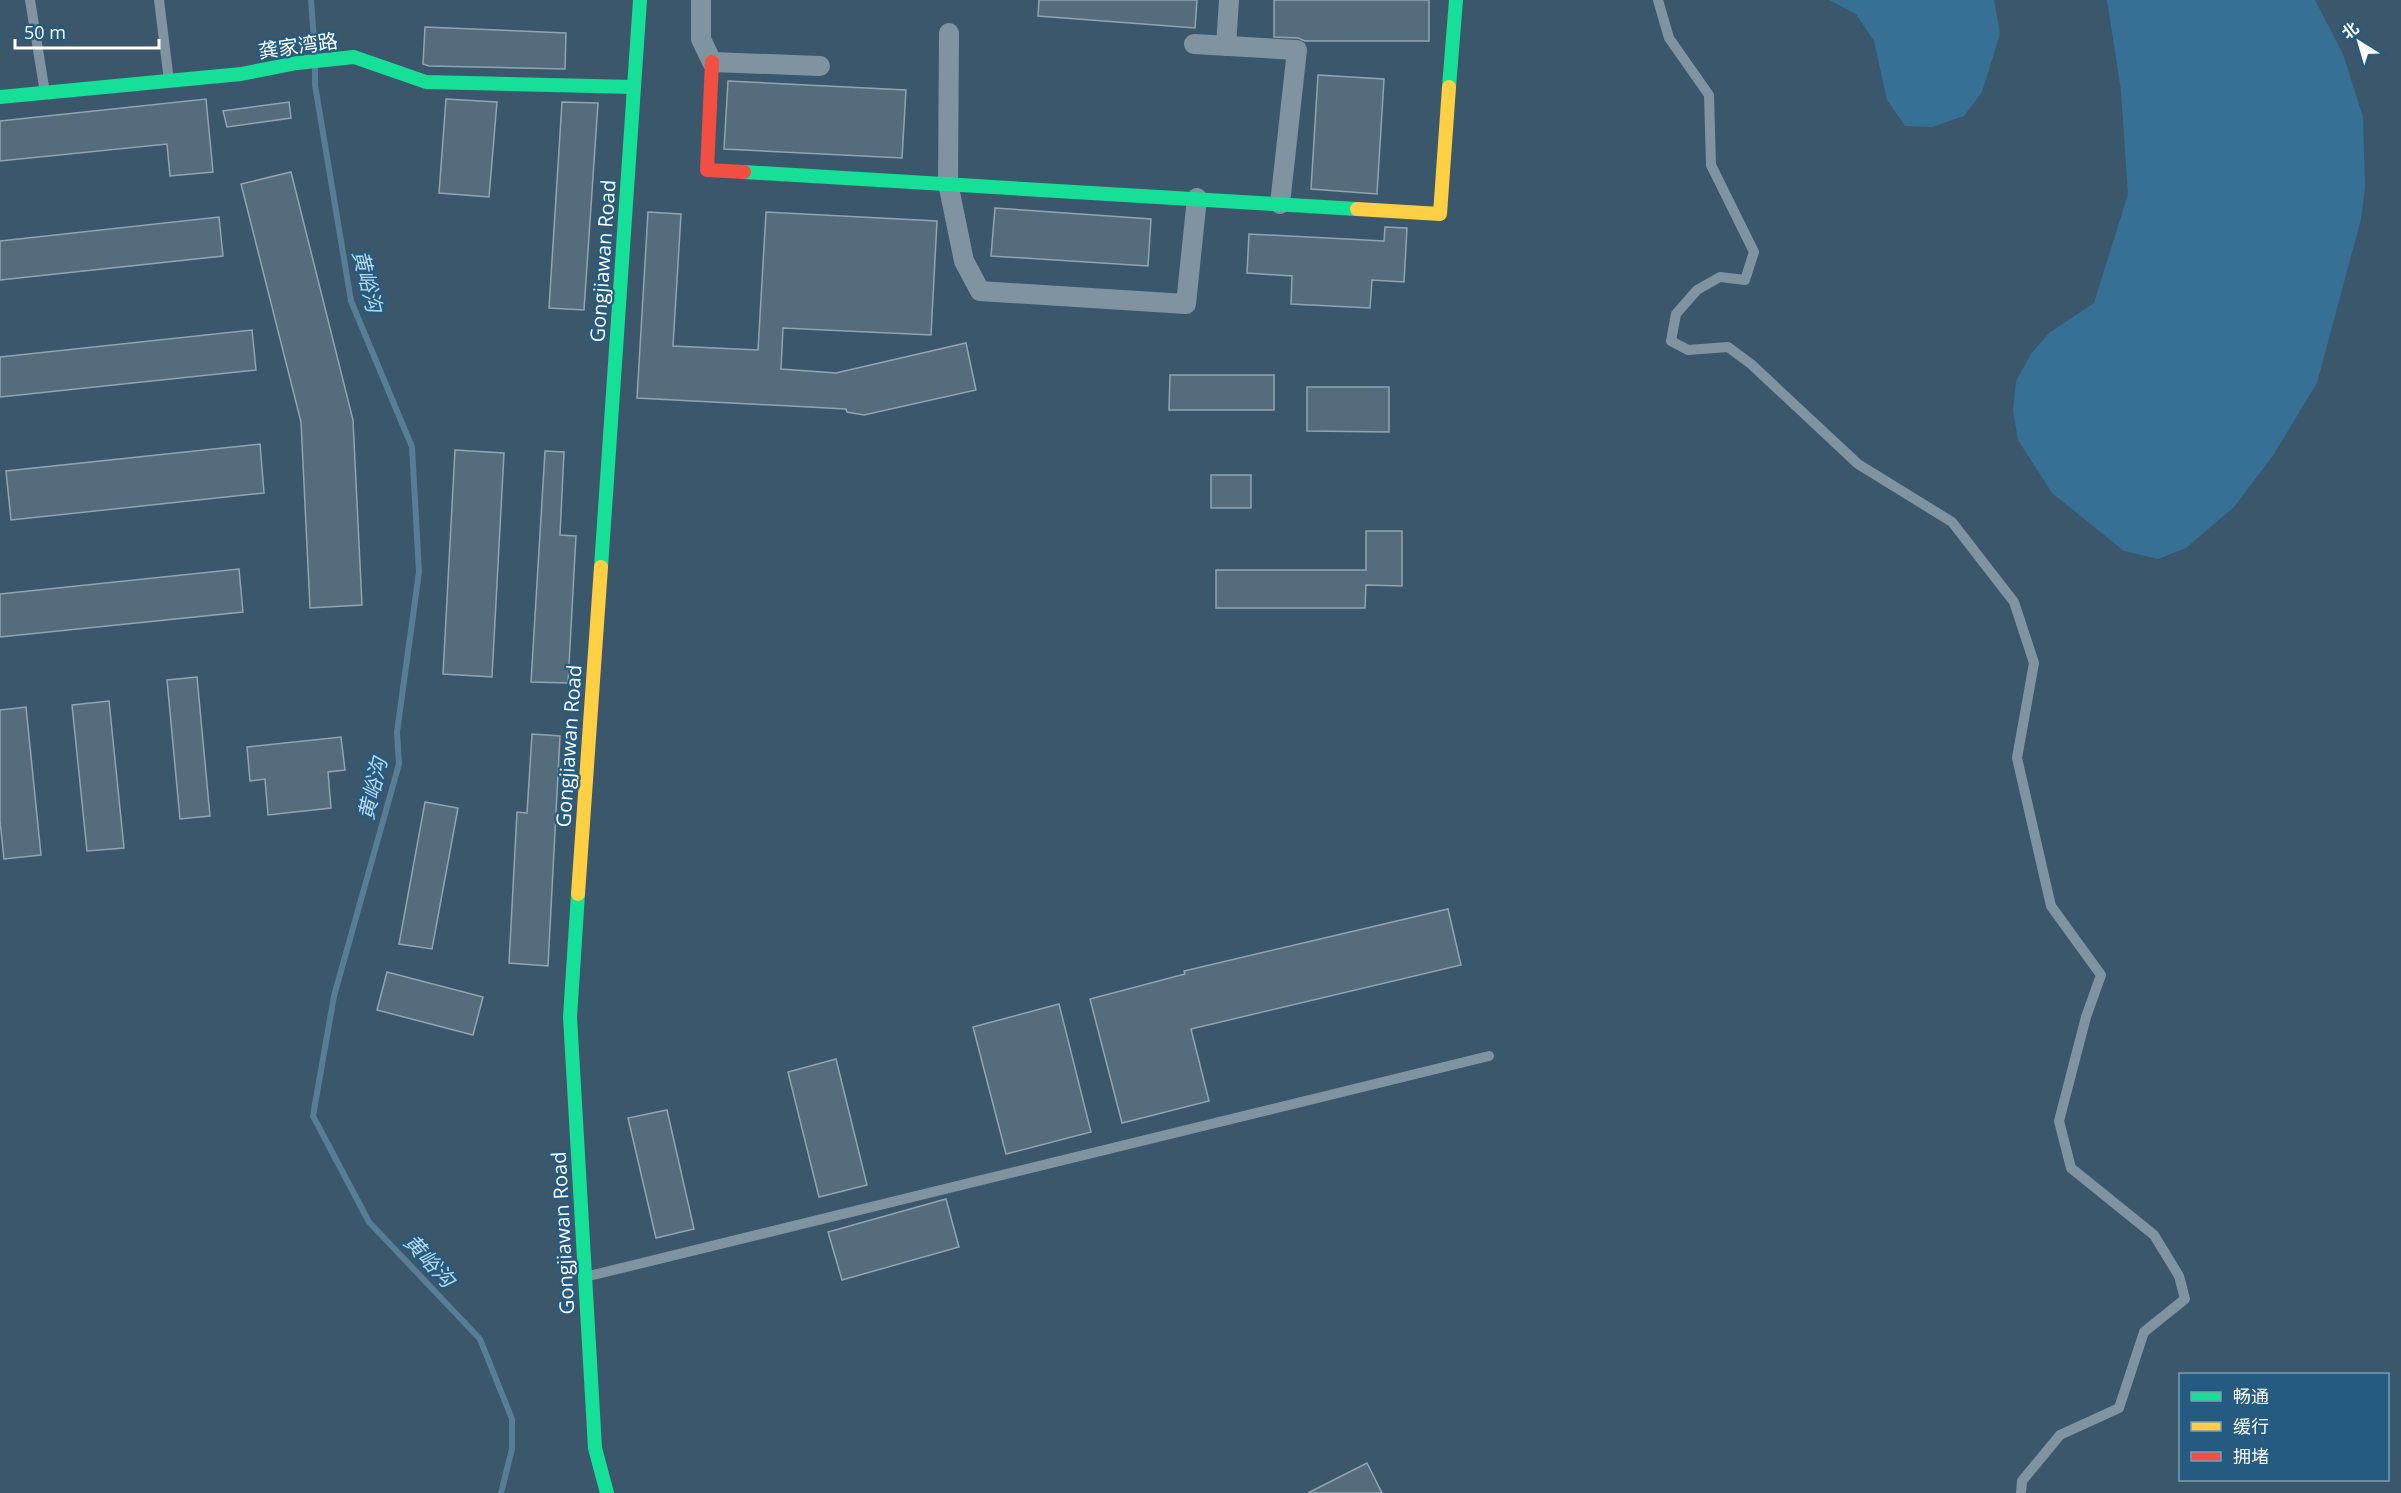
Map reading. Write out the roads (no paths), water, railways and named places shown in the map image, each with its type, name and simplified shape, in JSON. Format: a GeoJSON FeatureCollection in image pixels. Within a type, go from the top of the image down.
{"type":"FeatureCollection","features":[{"type":"Feature","properties":{"kind":"street","name":"Gongjiawan Road"},"geometry":{"type":"LineString","coordinates":[[608,1493],[595,1448],[570,1017],[640,0]]}},
{"type":"Feature","properties":{"kind":"street"},"geometry":{"type":"LineString","coordinates":[[701,0],[701,39],[712,62],[707,170],[1440,214],[1456,0]]}},
{"type":"Feature","properties":{"kind":"street"},"geometry":{"type":"LineString","coordinates":[[1226,46],[1229,0]]}},
{"type":"Feature","properties":{"kind":"street"},"geometry":{"type":"LineString","coordinates":[[949,33],[948,183],[964,261],[980,291],[1186,304],[1197,198]]}},
{"type":"Feature","properties":{"kind":"street"},"geometry":{"type":"LineString","coordinates":[[1194,44],[1297,50],[1280,204]]}},
{"type":"Feature","properties":{"kind":"street","name":"龚家湾路"},"geometry":{"type":"LineString","coordinates":[[0,97],[242,74],[297,63],[354,57],[426,82],[634,87]]}},
{"type":"Feature","properties":{"kind":"street"},"geometry":{"type":"LineString","coordinates":[[712,62],[820,66]]}},
{"type":"Feature","properties":{"kind":"lane"},"geometry":{"type":"LineString","coordinates":[[30,0],[46,93]]}},
{"type":"Feature","properties":{"kind":"lane"},"geometry":{"type":"LineString","coordinates":[[159,0],[169,81]]}},
{"type":"Feature","properties":{"kind":"lane"},"geometry":{"type":"LineString","coordinates":[[1659,0],[1669,38],[1709,95],[1711,165],[1754,252],[1745,280],[1720,277],[1697,290],[1676,314],[1671,341],[1688,350],[1728,347],[1751,364],[1858,464],[1952,522],[2014,602],[2034,663],[2017,758],[2051,906],[2101,975],[2086,1017],[2059,1121],[2070,1168],[2154,1235],[2179,1275],[2185,1299],[2144,1332],[2119,1408],[2060,1435],[2022,1481],[2021,1493]]}},
{"type":"Feature","properties":{"kind":"lane"},"geometry":{"type":"LineString","coordinates":[[585,1277],[1489,1056]]}},
{"type":"Feature","properties":{"kind":"waterway"},"geometry":{"type":"LineString","coordinates":[[311,0],[315,53]]}},
{"type":"Feature","properties":{"kind":"waterway","name":"黄峪沟"},"geometry":{"type":"LineString","coordinates":[[315,69],[315,85],[351,301],[412,447],[419,572],[397,732],[399,764],[334,996],[313,1116],[369,1222],[480,1339],[512,1419],[512,1449],[501,1493]]}}]}
